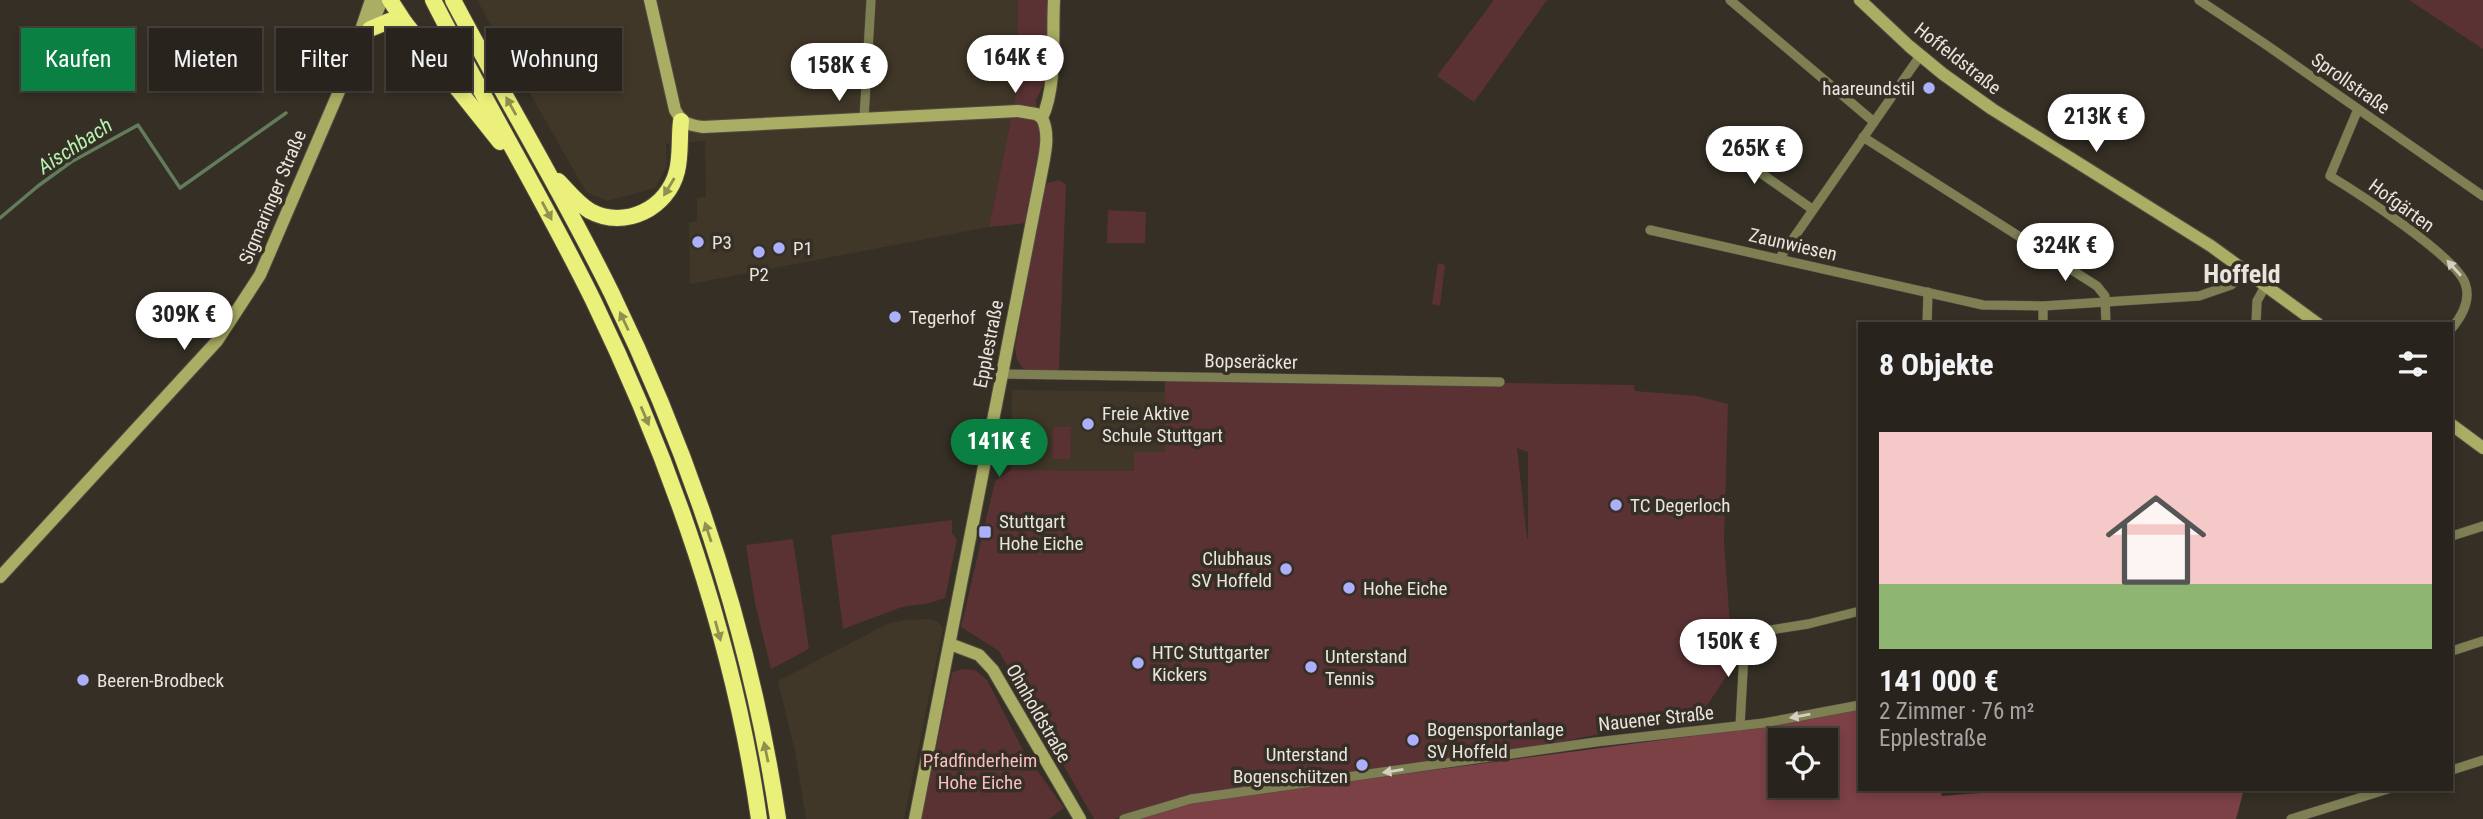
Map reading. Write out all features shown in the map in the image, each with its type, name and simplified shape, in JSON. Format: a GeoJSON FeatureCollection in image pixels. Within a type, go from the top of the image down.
{"type":"FeatureCollection","features":[{"type":"Feature","properties":{"kind":"highway"},"geometry":{"type":"LineString","coordinates":[[390,0],[405,23],[526,174]]}},
{"type":"Feature","properties":{"kind":"highway"},"geometry":{"type":"LineString","coordinates":[[433,0],[593,301],[644,414],[704,580],[731,680],[758,819]]}},
{"type":"Feature","properties":{"kind":"highway"},"geometry":{"type":"LineString","coordinates":[[453,0],[611,293],[640,354],[693,486],[723,577],[750,674],[778,819]]}},
{"type":"Feature","properties":{"kind":"highway"},"geometry":{"type":"LineString","coordinates":[[372,31],[389,21],[405,23]]}},
{"type":"Feature","properties":{"kind":"highway"},"geometry":{"type":"LineString","coordinates":[[543,165],[590,211],[615,218],[631,217],[646,212],[671,186],[678,170],[681,121]]}},
{"type":"Feature","properties":{"kind":"main road","name":"Sigmaringer Straße"},"geometry":{"type":"LineString","coordinates":[[363,28],[371,0]]}},
{"type":"Feature","properties":{"kind":"main road","name":"Sigmaringer Straße"},"geometry":{"type":"LineString","coordinates":[[369,28],[382,0]]}},
{"type":"Feature","properties":{"kind":"main road"},"geometry":{"type":"LineString","coordinates":[[650,0],[675,110],[681,121],[690,125],[703,127],[1018,111],[1036,114],[1042,118]]}},
{"type":"Feature","properties":{"kind":"main road","name":"Epplestraße"},"geometry":{"type":"LineString","coordinates":[[915,819],[1045,151],[1045,125],[1042,118],[1050,86],[1054,0]]}},
{"type":"Feature","properties":{"kind":"main road","name":"Hoffeldstraße"},"geometry":{"type":"LineString","coordinates":[[1860,0],[1920,57],[1992,109],[2211,246],[2315,322]]}},
{"type":"Feature","properties":{"kind":"main road","name":"Sigmaringer Straße"},"geometry":{"type":"LineString","coordinates":[[0,577],[217,341],[260,275],[341,91]]}},
{"type":"Feature","properties":{"kind":"main road"},"geometry":{"type":"LineString","coordinates":[[2453,428],[2483,448]]}},
{"type":"Feature","properties":{"kind":"main road","name":"Ohnholdstraße"},"geometry":{"type":"LineString","coordinates":[[950,644],[971,651],[987,663],[1080,819]]}},
{"type":"Feature","properties":{"kind":"street"},"geometry":{"type":"LineString","coordinates":[[864,118],[871,0]]}},
{"type":"Feature","properties":{"kind":"street"},"geometry":{"type":"LineString","coordinates":[[1730,0],[1874,122]]}},
{"type":"Feature","properties":{"kind":"street","name":"Sprollstraße"},"geometry":{"type":"LineString","coordinates":[[2199,0],[2483,196]]}},
{"type":"Feature","properties":{"kind":"street"},"geometry":{"type":"LineString","coordinates":[[1779,258],[1920,57]]}},
{"type":"Feature","properties":{"kind":"street","name":"Hofgärten"},"geometry":{"type":"LineString","coordinates":[[2358,109],[2330,176],[2390,216],[2455,267],[2466,286],[2466,298],[2464,310],[2453,326]]}},
{"type":"Feature","properties":{"kind":"street"},"geometry":{"type":"LineString","coordinates":[[1863,137],[2097,286],[2105,296],[2106,322]]}},
{"type":"Feature","properties":{"kind":"street"},"geometry":{"type":"LineString","coordinates":[[1712,139],[1812,209]]}},
{"type":"Feature","properties":{"kind":"street","name":"Zaunwiesen"},"geometry":{"type":"LineString","coordinates":[[1650,230],[1983,305],[2043,306],[2199,296],[2231,285],[2248,272]]}},
{"type":"Feature","properties":{"kind":"street"},"geometry":{"type":"LineString","coordinates":[[2256,322],[2257,301],[2266,285]]}},
{"type":"Feature","properties":{"kind":"street"},"geometry":{"type":"LineString","coordinates":[[1927,322],[1928,292]]}},
{"type":"Feature","properties":{"kind":"street"},"geometry":{"type":"LineString","coordinates":[[2043,306],[2043,322]]}},
{"type":"Feature","properties":{"kind":"street","name":"Bopseräcker"},"geometry":{"type":"LineString","coordinates":[[1002,374],[1500,382]]}},
{"type":"Feature","properties":{"kind":"street"},"geometry":{"type":"LineString","coordinates":[[2453,536],[2483,526]]}},
{"type":"Feature","properties":{"kind":"street"},"geometry":{"type":"LineString","coordinates":[[1740,726],[1745,634],[1808,624],[1858,612]]}},
{"type":"Feature","properties":{"kind":"street"},"geometry":{"type":"LineString","coordinates":[[2453,651],[2483,641]]}},
{"type":"Feature","properties":{"kind":"street","name":"Nauener Straße"},"geometry":{"type":"LineString","coordinates":[[1124,819],[1191,799],[1596,742],[1740,726],[1858,705]]}},
{"type":"Feature","properties":{"kind":"street"},"geometry":{"type":"LineString","coordinates":[[2453,770],[2483,760]]}},
{"type":"Feature","properties":{"kind":"street"},"geometry":{"type":"LineString","coordinates":[[2291,819],[2382,791]]}},
{"type":"Feature","properties":{"kind":"shaded area"},"geometry":{"type":"Polygon","coordinates":[[[477,0],[1018,0],[1016,94],[989,227],[690,284],[689,222],[697,222],[697,198],[706,197],[705,141],[666,144],[667,166],[655,188],[607,201],[586,192],[529,91],[622,91],[622,28],[493,28],[477,0]]]}},
{"type":"Feature","properties":{"kind":"shaded area","name":"Freie Aktive Schule Stuttgart"},"geometry":{"type":"Polygon","coordinates":[[[1012,390],[1166,392],[1165,453],[1134,471],[1011,470],[1012,390]]]}},
{"type":"Feature","properties":{"kind":"shaded area"},"geometry":{"type":"Polygon","coordinates":[[[929,619],[937,621],[943,628],[904,819],[806,819],[795,752],[778,681],[887,624],[929,619]]]}},
{"type":"Feature","properties":{"kind":"shaded area"},"geometry":{"type":"Polygon","coordinates":[[[1858,708],[1858,791],[1941,791],[1942,796],[2006,791],[2243,791],[2236,819],[1135,819],[1166,808],[1205,800],[1745,729],[1858,708]]]}},
{"type":"Feature","properties":{"kind":"green space"},"geometry":{"type":"Polygon","coordinates":[[[1018,0],[1049,0],[1047,66],[1044,84],[1036,100],[1039,164],[1027,223],[989,227],[1016,94],[1018,0]]]}},
{"type":"Feature","properties":{"kind":"green space"},"geometry":{"type":"Polygon","coordinates":[[[1494,0],[1547,0],[1474,102],[1437,76],[1494,0]]]}},
{"type":"Feature","properties":{"kind":"green space"},"geometry":{"type":"Polygon","coordinates":[[[2409,0],[2483,0],[2483,49],[2409,0]]]}},
{"type":"Feature","properties":{"kind":"green space"},"geometry":{"type":"Polygon","coordinates":[[[1059,180],[1066,184],[1059,371],[1024,370],[1017,360],[1015,348],[1043,191],[1048,183],[1059,180]]]}},
{"type":"Feature","properties":{"kind":"green space"},"geometry":{"type":"Polygon","coordinates":[[[1108,210],[1146,212],[1145,243],[1107,243],[1108,210]]]}},
{"type":"Feature","properties":{"kind":"green space"},"geometry":{"type":"Polygon","coordinates":[[[1438,263],[1445,265],[1440,306],[1432,304],[1438,263]]]}},
{"type":"Feature","properties":{"kind":"green space","name":"Hohe Eiche"},"geometry":{"type":"Polygon","coordinates":[[[1165,372],[1634,385],[1635,391],[1697,396],[1728,404],[1724,542],[1733,666],[1702,713],[1551,744],[1315,778],[1114,819],[1094,819],[999,651],[961,627],[995,481],[1011,470],[1134,471],[1134,452],[1165,452],[1165,372]],[[1517,448],[1528,539],[1528,452],[1517,448]]]}},
{"type":"Feature","properties":{"kind":"green space"},"geometry":{"type":"Polygon","coordinates":[[[1053,427],[1071,427],[1070,459],[1052,459],[1053,427]]]}},
{"type":"Feature","properties":{"kind":"green space"},"geometry":{"type":"Polygon","coordinates":[[[952,520],[952,533],[957,539],[945,598],[902,607],[843,629],[831,535],[952,520]]]}},
{"type":"Feature","properties":{"kind":"green space"},"geometry":{"type":"Polygon","coordinates":[[[793,539],[809,649],[771,669],[755,603],[746,545],[793,539]]]}},
{"type":"Feature","properties":{"kind":"green space","name":"Pfadfinderheim Hohe Eiche"},"geometry":{"type":"Polygon","coordinates":[[[975,670],[987,680],[1024,752],[1064,808],[1049,819],[921,819],[952,672],[975,670]]]}},
{"type":"Feature","properties":{"kind":"waterway","name":"Aischbach"},"geometry":{"type":"LineString","coordinates":[[0,218],[71,162],[138,125],[180,188],[286,113]]}},
{"type":"Feature","properties":{"kind":"place","name":"haareundstil"},"geometry":{"type":"Point","coordinates":[1929,88]}},
{"type":"Feature","properties":{"kind":"place","name":"P3"},"geometry":{"type":"Point","coordinates":[698,242]}},
{"type":"Feature","properties":{"kind":"place","name":"P1"},"geometry":{"type":"Point","coordinates":[779,248]}},
{"type":"Feature","properties":{"kind":"place","name":"P2"},"geometry":{"type":"Point","coordinates":[759,252]}},
{"type":"Feature","properties":{"kind":"place","name":"Tegerhof"},"geometry":{"type":"Point","coordinates":[895,317]}},
{"type":"Feature","properties":{"kind":"place","name":"Freie Aktive Schule Stuttgart"},"geometry":{"type":"Point","coordinates":[1088,424]}},
{"type":"Feature","properties":{"kind":"place","name":"TC Degerloch"},"geometry":{"type":"Point","coordinates":[1616,505]}},
{"type":"Feature","properties":{"kind":"place","name":"Stuttgart Hohe Eiche"},"geometry":{"type":"Point","coordinates":[985,532]}},
{"type":"Feature","properties":{"kind":"place","name":"Clubhaus SV Hoffeld"},"geometry":{"type":"Point","coordinates":[1286,569]}},
{"type":"Feature","properties":{"kind":"place","name":"Hohe Eiche"},"geometry":{"type":"Point","coordinates":[1349,588]}},
{"type":"Feature","properties":{"kind":"place","name":"HTC Stuttgarter Kickers"},"geometry":{"type":"Point","coordinates":[1138,663]}},
{"type":"Feature","properties":{"kind":"place","name":"Unterstand Tennis"},"geometry":{"type":"Point","coordinates":[1311,667]}},
{"type":"Feature","properties":{"kind":"place","name":"Beeren-Brodbeck"},"geometry":{"type":"Point","coordinates":[83,680]}},
{"type":"Feature","properties":{"kind":"place","name":"Bogensportanlage SV Hoffeld"},"geometry":{"type":"Point","coordinates":[1413,740]}},
{"type":"Feature","properties":{"kind":"place","name":"Unterstand Bogenschützen"},"geometry":{"type":"Point","coordinates":[1362,765]}},
{"type":"Feature","properties":{"kind":"district","name":"Hoffeld"},"geometry":{"type":"Point","coordinates":[2242,274]}}]}
